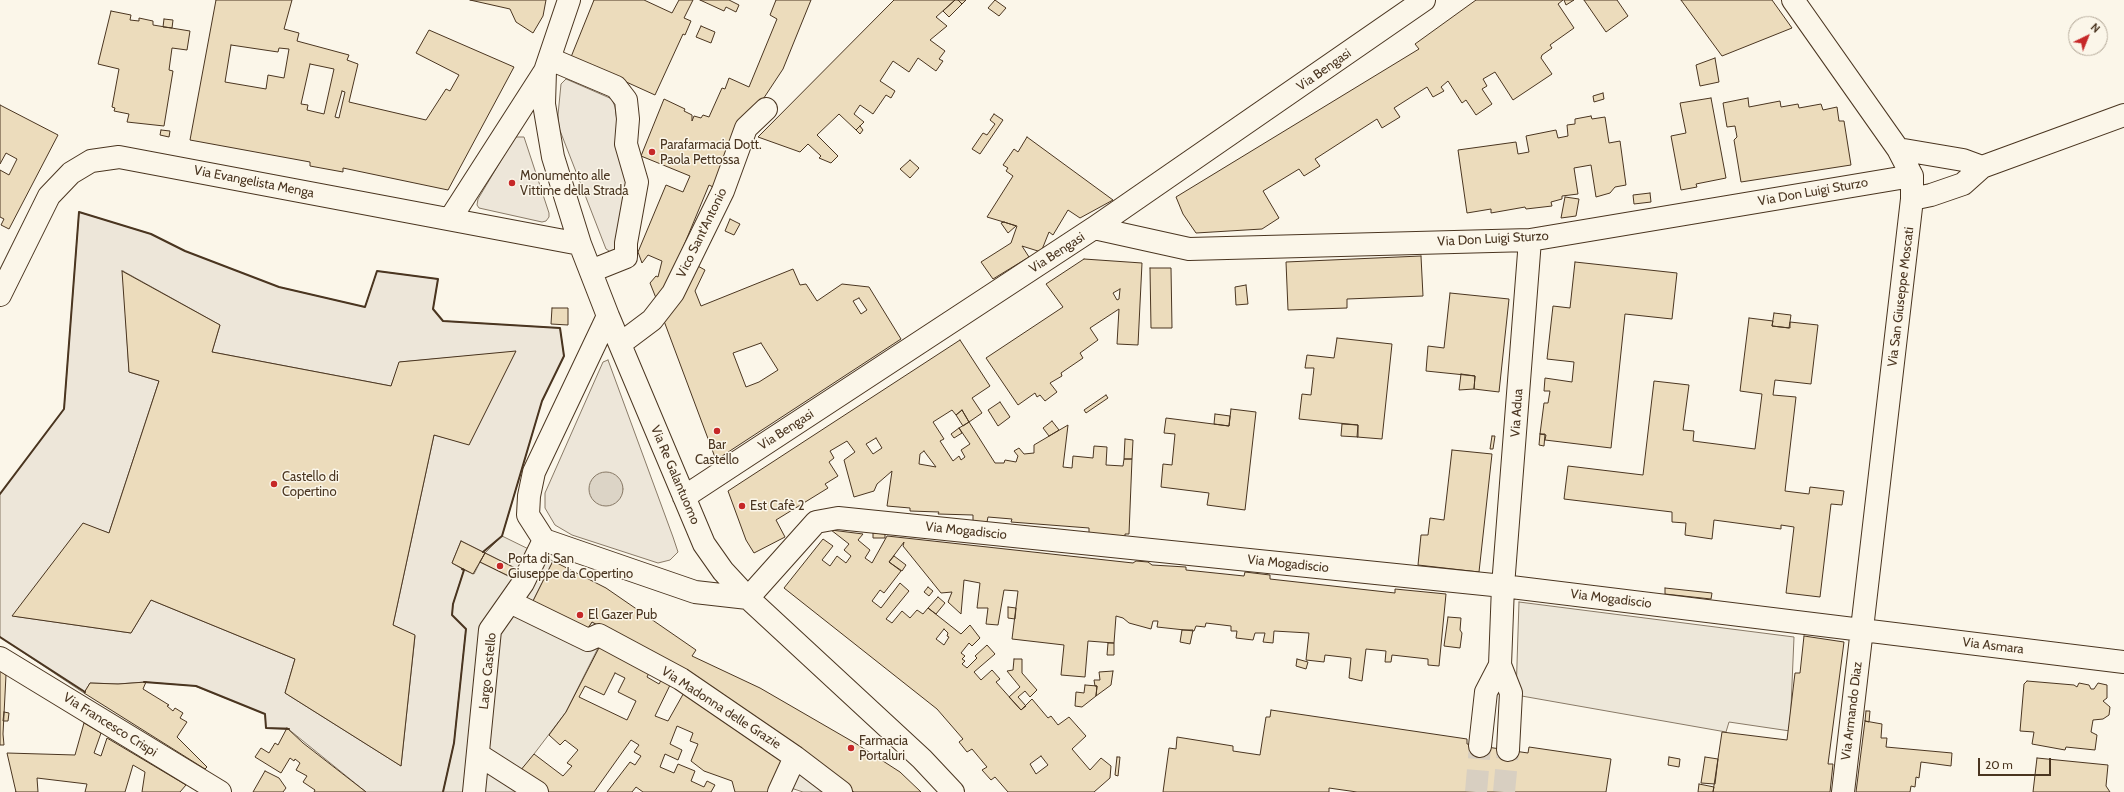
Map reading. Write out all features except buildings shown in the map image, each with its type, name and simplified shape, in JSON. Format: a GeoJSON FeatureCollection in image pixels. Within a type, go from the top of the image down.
{"type":"FeatureCollection","features":[{"type":"Feature","properties":{"kind":"street"},"geometry":{"type":"LineString","coordinates":[[450,219],[547,65],[569,0]]}},
{"type":"Feature","properties":{"kind":"street","name":"Via Bengasi"},"geometry":{"type":"LineString","coordinates":[[684,497],[1094,228],[1424,0]]}},
{"type":"Feature","properties":{"kind":"street","name":"Via San Giuseppe Moscati"},"geometry":{"type":"LineString","coordinates":[[1793,0],[1898,148],[1912,176],[1912,199],[1862,630]]}},
{"type":"Feature","properties":{"kind":"street"},"geometry":{"type":"LineString","coordinates":[[547,65],[616,87],[626,100],[628,119],[626,144],[637,182],[626,243],[626,257],[591,271]]}},
{"type":"Feature","properties":{"kind":"street","name":"Via Re Galantuomo"},"geometry":{"type":"LineString","coordinates":[[547,65],[544,104],[553,157],[580,244],[608,316],[704,544],[748,598],[922,759],[953,792]]}},
{"type":"Feature","properties":{"kind":"street","name":"Vico Sant'Antonio"},"geometry":{"type":"LineString","coordinates":[[620,344],[652,320],[673,293],[723,191],[746,128],[766,108]]}},
{"type":"Feature","properties":{"kind":"street"},"geometry":{"type":"LineString","coordinates":[[1912,199],[1931,195],[1962,184],[1982,167],[2124,115]]}},
{"type":"Feature","properties":{"kind":"street"},"geometry":{"type":"LineString","coordinates":[[1898,148],[1963,160],[1982,167]]}},
{"type":"Feature","properties":{"kind":"street","name":"Via Evangelista Menga"},"geometry":{"type":"LineString","coordinates":[[0,295],[49,196],[70,173],[91,161],[119,157],[580,244]]}},
{"type":"Feature","properties":{"kind":"street","name":"Via Don Luigi Sturzo"},"geometry":{"type":"LineString","coordinates":[[1094,228],[1188,249],[1530,240],[1912,176]]}},
{"type":"Feature","properties":{"kind":"street","name":"Via Adua"},"geometry":{"type":"LineString","coordinates":[[1500,665],[1503,586],[1530,240]]}},
{"type":"Feature","properties":{"kind":"street"},"geometry":{"type":"LineString","coordinates":[[608,316],[534,472],[529,496],[528,515],[544,540],[695,592],[748,598]]}},
{"type":"Feature","properties":{"kind":"street","name":"Via Mogadiscio"},"geometry":{"type":"LineString","coordinates":[[748,598],[816,522],[838,518],[1503,586],[1862,630]]}},
{"type":"Feature","properties":{"kind":"street","name":"Largo Castello"},"geometry":{"type":"LineString","coordinates":[[474,792],[479,755],[490,630],[523,583],[544,540]]}},
{"type":"Feature","properties":{"kind":"street"},"geometry":{"type":"LineString","coordinates":[[695,592],[714,558]]}},
{"type":"Feature","properties":{"kind":"street","name":"Via Madonna delle Grazie"},"geometry":{"type":"LineString","coordinates":[[510,602],[588,640],[600,635],[681,679],[795,757],[841,792]]}},
{"type":"Feature","properties":{"kind":"street","name":"Via Asmara"},"geometry":{"type":"LineString","coordinates":[[1862,630],[2124,662]]}},
{"type":"Feature","properties":{"kind":"street","name":"Via Armando Diaz"},"geometry":{"type":"LineString","coordinates":[[1843,792],[1862,630]]}},
{"type":"Feature","properties":{"kind":"street","name":"Via Francesco Crispi"},"geometry":{"type":"LineString","coordinates":[[0,658],[193,786],[220,792]]}},
{"type":"Feature","properties":{"kind":"street"},"geometry":{"type":"LineString","coordinates":[[1480,746],[1486,692],[1500,665]]}},
{"type":"Feature","properties":{"kind":"street"},"geometry":{"type":"LineString","coordinates":[[1500,665],[1511,692],[1508,750]]}},
{"type":"Feature","properties":{"kind":"street"},"geometry":{"type":"LineString","coordinates":[[479,755],[537,792]]}},
{"type":"Feature","properties":{"kind":"street"},"geometry":{"type":"LineString","coordinates":[[780,792],[795,757]]}},
{"type":"Feature","properties":{"kind":"shaded area"},"geometry":{"type":"Polygon","coordinates":[[[566,79],[612,99],[615,107],[627,189],[626,243],[612,253],[606,249],[559,128],[558,115],[561,84],[566,79]]]}},
{"type":"Feature","properties":{"kind":"shaded area"},"geometry":{"type":"Polygon","coordinates":[[[515,137],[524,137],[549,213],[549,217],[546,221],[542,222],[479,208],[477,205],[478,199],[515,137]]]}},
{"type":"Feature","properties":{"kind":"shaded area"},"geometry":{"type":"Polygon","coordinates":[[[79,212],[151,234],[185,251],[279,287],[365,307],[377,271],[438,279],[433,309],[443,321],[560,328],[564,356],[542,401],[502,536],[485,553],[461,541],[452,563],[464,570],[453,604],[466,629],[454,743],[443,792],[366,792],[287,728],[266,728],[265,714],[195,686],[146,682],[118,684],[90,683],[84,693],[0,637],[0,494],[64,409],[79,212]],[[123,271],[129,372],[159,381],[109,533],[83,524],[13,616],[131,633],[151,600],[295,659],[285,693],[401,766],[415,636],[393,625],[434,435],[469,444],[515,352],[400,362],[391,386],[212,352],[220,325],[123,271]]]}},
{"type":"Feature","properties":{"kind":"shaded area"},"geometry":{"type":"Polygon","coordinates":[[[608,360],[678,552],[670,560],[658,563],[572,535],[555,525],[545,508],[545,493],[603,362],[608,360]]]}},
{"type":"Feature","properties":{"kind":"shaded area"},"geometry":{"type":"Polygon","coordinates":[[[606,472],[618,477],[623,489],[618,501],[606,506],[594,501],[589,489],[594,477],[606,472]]]}},
{"type":"Feature","properties":{"kind":"shaded area"},"geometry":{"type":"Polygon","coordinates":[[[502,536],[553,561],[533,601],[588,628],[592,622],[607,630],[566,712],[534,754],[519,792],[443,792],[454,743],[466,629],[452,615],[453,604],[464,570],[474,574],[480,562],[514,579],[519,570],[485,553],[502,536]]]}},
{"type":"Feature","properties":{"kind":"shaded area"},"geometry":{"type":"Polygon","coordinates":[[[1519,602],[1794,637],[1790,731],[1729,722],[1726,732],[1516,695],[1519,602]]]}},
{"type":"Feature","properties":{"kind":"shaded area"},"geometry":{"type":"Polygon","coordinates":[[[793,749],[833,792],[803,792],[782,785],[793,749]]]}},
{"type":"Feature","properties":{"kind":"tunnel"},"geometry":{"type":"LineString","coordinates":[[1476,792],[1480,746]]}},
{"type":"Feature","properties":{"kind":"tunnel"},"geometry":{"type":"LineString","coordinates":[[1504,792],[1508,750]]}},
{"type":"Feature","properties":{"kind":"wall"},"geometry":{"type":"LineString","coordinates":[[0,494],[64,409],[79,212],[151,234],[185,251],[279,287],[365,307],[377,271],[438,279],[433,309],[443,321],[560,328],[564,356],[542,401],[502,536],[483,552]]}},
{"type":"Feature","properties":{"kind":"wall"},"geometry":{"type":"LineString","coordinates":[[443,792],[454,743],[466,629],[452,615],[453,604],[464,570],[462,569]]}},
{"type":"Feature","properties":{"kind":"wall"},"geometry":{"type":"LineString","coordinates":[[0,637],[85,692]]}},
{"type":"Feature","properties":{"kind":"wall"},"geometry":{"type":"LineString","coordinates":[[144,682],[196,686],[265,714],[266,728],[289,729]]}},
{"type":"Feature","properties":{"kind":"place","name":"Parafarmacia Dott. Paola Pettossa"},"geometry":{"type":"Point","coordinates":[652,152]}},
{"type":"Feature","properties":{"kind":"place","name":"Monumento alle Vittime della Strada"},"geometry":{"type":"Point","coordinates":[512,183]}},
{"type":"Feature","properties":{"kind":"place","name":"Bar Castello"},"geometry":{"type":"Point","coordinates":[717,431]}},
{"type":"Feature","properties":{"kind":"place","name":"Castello di Copertino"},"geometry":{"type":"Point","coordinates":[274,484]}},
{"type":"Feature","properties":{"kind":"place","name":"Est Cafè 2"},"geometry":{"type":"Point","coordinates":[742,506]}},
{"type":"Feature","properties":{"kind":"place","name":"Porta di San Giuseppe da Copertino"},"geometry":{"type":"Point","coordinates":[500,566]}},
{"type":"Feature","properties":{"kind":"place","name":"El Gazer Pub"},"geometry":{"type":"Point","coordinates":[580,615]}},
{"type":"Feature","properties":{"kind":"place","name":"Farmacia Portaluri"},"geometry":{"type":"Point","coordinates":[851,748]}}]}
